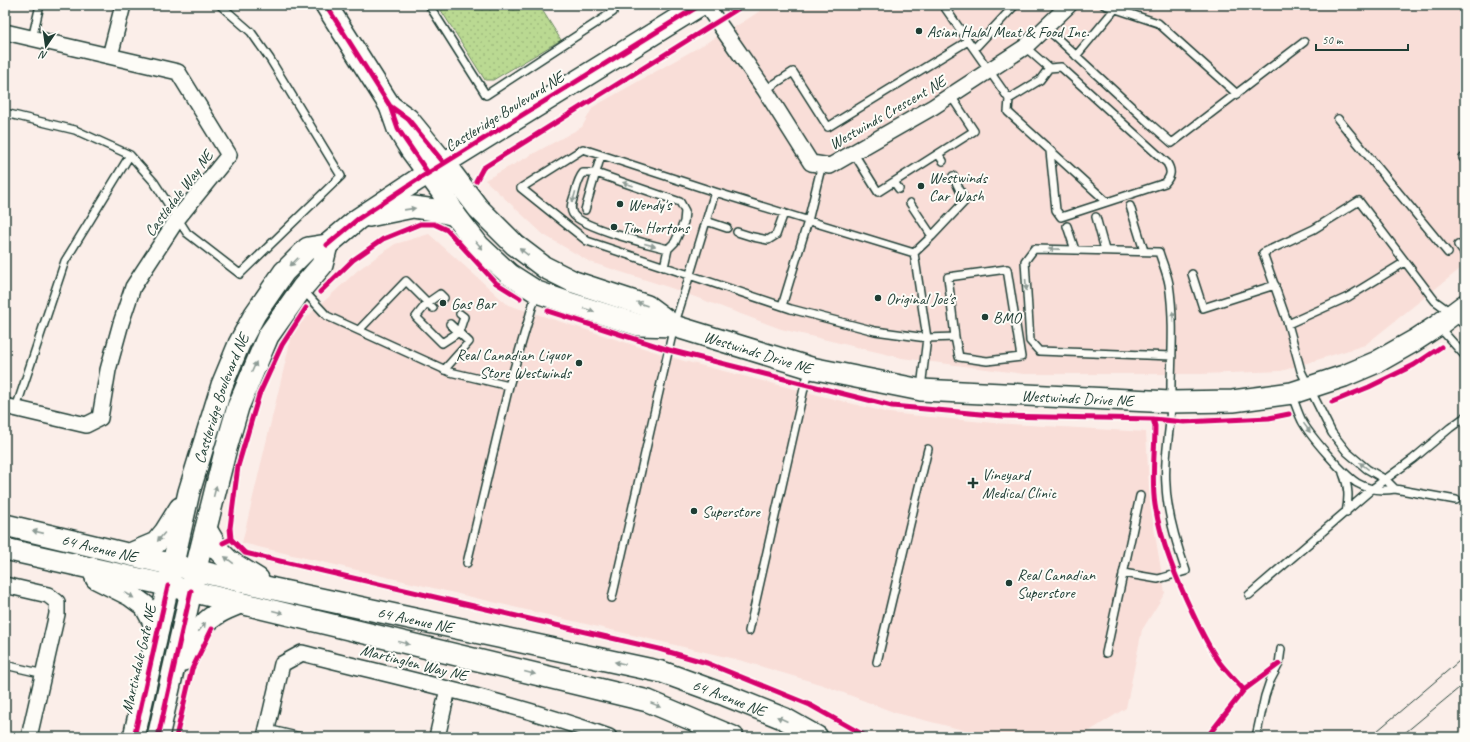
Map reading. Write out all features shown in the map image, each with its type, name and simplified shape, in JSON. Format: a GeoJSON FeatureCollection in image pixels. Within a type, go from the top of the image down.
{"type":"FeatureCollection","features":[{"type":"Feature","properties":{"kind":"street"},"geometry":{"type":"LineString","coordinates":[[110,56],[123,5]]}},
{"type":"Feature","properties":{"kind":"street"},"geometry":{"type":"LineString","coordinates":[[326,5],[390,106],[408,119],[436,168]]}},
{"type":"Feature","properties":{"kind":"street","name":"Castleridge Boulevard NE"},"geometry":{"type":"LineString","coordinates":[[168,586],[189,492],[222,385],[239,344],[255,314],[284,272],[308,248],[327,245],[358,219],[436,168],[700,5]]}},
{"type":"Feature","properties":{"kind":"street","name":"Westwinds Crescent NE"},"geometry":{"type":"LineString","coordinates":[[706,5],[765,90],[811,163],[830,166],[951,96],[1025,46],[1069,5]]}},
{"type":"Feature","properties":{"kind":"street","name":"Castledale Way NE"},"geometry":{"type":"LineString","coordinates":[[5,32],[178,72],[229,155],[178,218],[134,287],[121,323],[110,363],[100,418],[86,425],[10,407]]}},
{"type":"Feature","properties":{"kind":"street","name":"Westwinds Drive NE"},"geometry":{"type":"LineString","coordinates":[[436,168],[442,192],[455,215],[479,246],[509,274],[537,292],[639,325],[674,326],[811,368],[921,390],[1171,402],[1233,401],[1301,390],[1344,376],[1377,362],[1455,318]]}},
{"type":"Feature","properties":{"kind":"street","name":"Westwinds Drive NE"},"geometry":{"type":"LineString","coordinates":[[436,168],[515,245],[544,267],[574,282],[647,306],[674,326]]}},
{"type":"Feature","properties":{"kind":"street"},"geometry":{"type":"LineString","coordinates":[[358,219],[413,207],[455,215]]}},
{"type":"Feature","properties":{"kind":"street","name":"Castleridge Boulevard NE"},"geometry":{"type":"LineString","coordinates":[[191,592],[225,452],[238,407],[268,336],[302,288],[322,265],[327,245]]}},
{"type":"Feature","properties":{"kind":"street"},"geometry":{"type":"LineString","coordinates":[[130,554],[156,543],[165,532],[189,492]]}},
{"type":"Feature","properties":{"kind":"street","name":"64 Avenue NE"},"geometry":{"type":"LineString","coordinates":[[5,525],[274,589],[662,672],[785,719],[817,737]]}},
{"type":"Feature","properties":{"kind":"street"},"geometry":{"type":"LineString","coordinates":[[206,529],[219,551],[228,561],[274,589]]}},
{"type":"Feature","properties":{"kind":"street","name":"64 Avenue NE"},"geometry":{"type":"LineString","coordinates":[[5,549],[240,603],[648,702],[733,737]]}},
{"type":"Feature","properties":{"kind":"street"},"geometry":{"type":"LineString","coordinates":[[70,564],[130,595],[145,606],[158,630]]}},
{"type":"Feature","properties":{"kind":"street"},"geometry":{"type":"LineString","coordinates":[[5,585],[48,596],[57,602],[57,614],[29,737]]}},
{"type":"Feature","properties":{"kind":"street","name":"Martindale Gate NE"},"geometry":{"type":"LineString","coordinates":[[134,737],[168,586]]}},
{"type":"Feature","properties":{"kind":"street"},"geometry":{"type":"LineString","coordinates":[[158,737],[191,592]]}},
{"type":"Feature","properties":{"kind":"street"},"geometry":{"type":"LineString","coordinates":[[170,686],[196,636],[207,621],[215,615],[240,603]]}},
{"type":"Feature","properties":{"kind":"street","name":"Martinglen Way NE"},"geometry":{"type":"LineString","coordinates":[[266,733],[282,664],[302,653],[448,688],[564,721],[609,737]]}},
{"type":"Feature","properties":{"kind":"street"},"geometry":{"type":"LineString","coordinates":[[437,737],[448,688]]}},
{"type":"Feature","properties":{"kind":"lane"},"geometry":{"type":"LineString","coordinates":[[32,39],[40,5]]}},
{"type":"Feature","properties":{"kind":"lane"},"geometry":{"type":"LineString","coordinates":[[5,113],[75,130],[130,155],[154,182],[187,233],[240,274],[341,176],[266,53],[251,32],[220,5]]}},
{"type":"Feature","properties":{"kind":"lane"},"geometry":{"type":"LineString","coordinates":[[429,5],[486,95],[613,12],[609,5]]}},
{"type":"Feature","properties":{"kind":"lane"},"geometry":{"type":"LineString","coordinates":[[943,5],[1010,99],[1008,112],[1107,202]]}},
{"type":"Feature","properties":{"kind":"lane"},"geometry":{"type":"LineString","coordinates":[[974,49],[1015,5]]}},
{"type":"Feature","properties":{"kind":"lane"},"geometry":{"type":"LineString","coordinates":[[1104,5],[1158,23],[1236,94]]}},
{"type":"Feature","properties":{"kind":"lane"},"geometry":{"type":"LineString","coordinates":[[1076,56],[1115,9]]}},
{"type":"Feature","properties":{"kind":"lane"},"geometry":{"type":"LineString","coordinates":[[1045,27],[1172,143],[1304,42]]}},
{"type":"Feature","properties":{"kind":"lane"},"geometry":{"type":"LineString","coordinates":[[765,90],[793,72],[828,127],[968,41]]}},
{"type":"Feature","properties":{"kind":"lane"},"geometry":{"type":"LineString","coordinates":[[1025,46],[1049,68],[1061,67],[1167,163],[1171,169],[1169,178],[1165,183],[1061,217],[1056,210],[1050,151]]}},
{"type":"Feature","properties":{"kind":"lane"},"geometry":{"type":"LineString","coordinates":[[1010,99],[1040,80],[1049,68]]}},
{"type":"Feature","properties":{"kind":"lane"},"geometry":{"type":"LineString","coordinates":[[853,152],[878,192],[974,131],[951,96]]}},
{"type":"Feature","properties":{"kind":"lane"},"geometry":{"type":"LineString","coordinates":[[1338,119],[1448,253]]}},
{"type":"Feature","properties":{"kind":"lane"},"geometry":{"type":"LineString","coordinates":[[914,254],[582,149],[521,188],[587,241],[782,306],[875,331],[927,338],[955,337]]}},
{"type":"Feature","properties":{"kind":"lane"},"geometry":{"type":"LineString","coordinates":[[938,154],[943,161]]}},
{"type":"Feature","properties":{"kind":"lane"},"geometry":{"type":"LineString","coordinates":[[10,407],[64,261],[130,155]]}},
{"type":"Feature","properties":{"kind":"lane"},"geometry":{"type":"LineString","coordinates":[[585,210],[601,155]]}},
{"type":"Feature","properties":{"kind":"lane"},"geometry":{"type":"LineString","coordinates":[[782,306],[808,221],[822,164]]}},
{"type":"Feature","properties":{"kind":"lane"},"geometry":{"type":"LineString","coordinates":[[664,267],[668,250],[675,242],[684,222],[685,211],[680,202],[596,173],[583,173],[579,178],[571,208],[574,215],[583,221],[605,231],[668,250]]}},
{"type":"Feature","properties":{"kind":"lane"},"geometry":{"type":"LineString","coordinates":[[914,254],[965,201],[953,176]]}},
{"type":"Feature","properties":{"kind":"lane"},"geometry":{"type":"LineString","coordinates":[[894,182],[899,189]]}},
{"type":"Feature","properties":{"kind":"lane"},"geometry":{"type":"LineString","coordinates":[[612,598],[674,326],[715,192]]}},
{"type":"Feature","properties":{"kind":"lane"},"geometry":{"type":"LineString","coordinates":[[1456,500],[1395,489],[1385,491],[1372,489],[1357,483],[1343,471],[1306,428],[1297,412],[1301,390],[1301,371],[1288,324],[1263,253],[1314,229],[1358,200],[1435,301],[1455,318],[1465,356]]}},
{"type":"Feature","properties":{"kind":"lane"},"geometry":{"type":"LineString","coordinates":[[910,203],[932,236]]}},
{"type":"Feature","properties":{"kind":"lane"},"geometry":{"type":"LineString","coordinates":[[1130,206],[1144,251]]}},
{"type":"Feature","properties":{"kind":"lane"},"geometry":{"type":"LineString","coordinates":[[737,232],[768,240],[776,235],[784,213]]}},
{"type":"Feature","properties":{"kind":"lane"},"geometry":{"type":"LineString","coordinates":[[1096,217],[1105,250]]}},
{"type":"Feature","properties":{"kind":"lane"},"geometry":{"type":"LineString","coordinates":[[706,221],[727,228]]}},
{"type":"Feature","properties":{"kind":"lane"},"geometry":{"type":"LineString","coordinates":[[1067,226],[1075,250]]}},
{"type":"Feature","properties":{"kind":"lane"},"geometry":{"type":"LineString","coordinates":[[1458,245],[1465,254]]}},
{"type":"Feature","properties":{"kind":"lane"},"geometry":{"type":"LineString","coordinates":[[1123,573],[1158,579],[1186,571],[1173,529],[1168,506],[1166,484],[1166,458],[1171,402],[1173,318],[1168,282],[1159,252],[1034,249],[1025,261],[1030,341],[1039,351],[1172,356]]}},
{"type":"Feature","properties":{"kind":"lane"},"geometry":{"type":"LineString","coordinates":[[914,254],[927,338],[921,390]]}},
{"type":"Feature","properties":{"kind":"lane"},"geometry":{"type":"LineString","coordinates":[[1288,324],[1348,297],[1405,262]]}},
{"type":"Feature","properties":{"kind":"lane"},"geometry":{"type":"LineString","coordinates":[[1007,269],[1021,357],[987,361],[959,357],[955,337],[948,277],[1007,269]]}},
{"type":"Feature","properties":{"kind":"lane"},"geometry":{"type":"LineString","coordinates":[[1192,274],[1203,308],[1275,285]]}},
{"type":"Feature","properties":{"kind":"lane"},"geometry":{"type":"LineString","coordinates":[[359,330],[406,281],[426,303],[433,308]]}},
{"type":"Feature","properties":{"kind":"lane"},"geometry":{"type":"LineString","coordinates":[[302,288],[327,316],[444,370],[509,386]]}},
{"type":"Feature","properties":{"kind":"lane"},"geometry":{"type":"LineString","coordinates":[[467,563],[509,386],[537,292]]}},
{"type":"Feature","properties":{"kind":"lane"},"geometry":{"type":"LineString","coordinates":[[444,298],[440,294],[426,303],[416,317],[442,343],[459,332],[464,317],[460,314]]}},
{"type":"Feature","properties":{"kind":"lane"},"geometry":{"type":"LineString","coordinates":[[444,370],[469,342],[450,324]]}},
{"type":"Feature","properties":{"kind":"lane"},"geometry":{"type":"LineString","coordinates":[[749,631],[805,384],[811,368]]}},
{"type":"Feature","properties":{"kind":"lane"},"geometry":{"type":"LineString","coordinates":[[1301,390],[1347,452],[1368,469],[1386,480],[1395,489]]}},
{"type":"Feature","properties":{"kind":"lane"},"geometry":{"type":"LineString","coordinates":[[1249,595],[1346,513],[1372,489],[1386,480],[1465,417]]}},
{"type":"Feature","properties":{"kind":"lane"},"geometry":{"type":"LineString","coordinates":[[877,662],[928,449]]}},
{"type":"Feature","properties":{"kind":"lane"},"geometry":{"type":"LineString","coordinates":[[1343,471],[1349,492],[1346,513]]}},
{"type":"Feature","properties":{"kind":"lane"},"geometry":{"type":"LineString","coordinates":[[1106,653],[1140,496]]}},
{"type":"Feature","properties":{"kind":"lane"},"geometry":{"type":"LineString","coordinates":[[1256,737],[1265,696],[1270,681],[1279,664],[1281,649]]}},
{"type":"Feature","properties":{"kind":"lane"},"geometry":{"type":"LineString","coordinates":[[5,665],[44,674]]}},
{"type":"Feature","properties":{"kind":"lane"},"geometry":{"type":"LineString","coordinates":[[266,733],[300,737]]}},
{"type":"Feature","properties":{"kind":"shaded area"},"geometry":{"type":"Polygon","coordinates":[[[769,5],[1465,5],[1465,265],[1365,345],[1281,371],[1201,374],[1024,374],[902,358],[781,329],[671,288],[590,262],[544,235],[485,180],[582,127],[593,107],[743,22],[769,5]]]}},
{"type":"Feature","properties":{"kind":"shaded area"},"geometry":{"type":"Polygon","coordinates":[[[429,234],[508,305],[684,361],[889,413],[994,423],[1146,432],[1150,505],[1165,593],[1142,630],[1126,708],[1080,737],[991,737],[896,713],[823,685],[743,661],[242,543],[293,330],[358,270],[395,244],[429,234]]]}},
{"type":"Feature","properties":{"kind":"green space"},"geometry":{"type":"Polygon","coordinates":[[[441,5],[539,5],[561,40],[493,80],[485,80],[439,7],[441,5]]]}},
{"type":"Feature","properties":{"kind":"tram line"},"geometry":{"type":"LineString","coordinates":[[1370,737],[1465,656]]}},
{"type":"Feature","properties":{"kind":"tram line"},"geometry":{"type":"LineString","coordinates":[[1400,737],[1465,683]]}},
{"type":"Feature","properties":{"kind":"cycle path"},"geometry":{"type":"LineString","coordinates":[[326,5],[390,106],[398,129],[428,173]]}},
{"type":"Feature","properties":{"kind":"cycle path"},"geometry":{"type":"LineString","coordinates":[[327,245],[358,219],[417,180],[700,5]]}},
{"type":"Feature","properties":{"kind":"cycle path"},"geometry":{"type":"LineString","coordinates":[[476,181],[483,168],[744,5]]}},
{"type":"Feature","properties":{"kind":"cycle path"},"geometry":{"type":"LineString","coordinates":[[390,106],[408,119],[444,163]]}},
{"type":"Feature","properties":{"kind":"cycle path"},"geometry":{"type":"LineString","coordinates":[[320,292],[353,260],[383,239],[420,224],[434,224],[447,230],[496,283],[520,298]]}},
{"type":"Feature","properties":{"kind":"cycle path"},"geometry":{"type":"LineString","coordinates":[[223,543],[231,539],[230,528],[238,466],[259,395],[282,345],[306,308]]}},
{"type":"Feature","properties":{"kind":"cycle path"},"geometry":{"type":"LineString","coordinates":[[548,311],[669,350],[892,406],[1003,416],[1153,419],[1184,422],[1269,418],[1289,414]]}},
{"type":"Feature","properties":{"kind":"cycle path"},"geometry":{"type":"LineString","coordinates":[[1332,402],[1369,387],[1414,365],[1441,347]]}},
{"type":"Feature","properties":{"kind":"cycle path"},"geometry":{"type":"LineString","coordinates":[[1153,419],[1155,426],[1153,476],[1154,495],[1165,547],[1181,588],[1199,627],[1220,663],[1244,690]]}},
{"type":"Feature","properties":{"kind":"cycle path"},"geometry":{"type":"LineString","coordinates":[[231,539],[245,553],[659,649],[707,663],[810,705],[867,737]]}},
{"type":"Feature","properties":{"kind":"cycle path"},"geometry":{"type":"LineString","coordinates":[[134,737],[168,586]]}},
{"type":"Feature","properties":{"kind":"cycle path"},"geometry":{"type":"LineString","coordinates":[[158,737],[191,591]]}},
{"type":"Feature","properties":{"kind":"cycle path"},"geometry":{"type":"LineString","coordinates":[[176,737],[192,669],[212,629]]}},
{"type":"Feature","properties":{"kind":"cycle path"},"geometry":{"type":"LineString","coordinates":[[1207,737],[1244,690],[1279,664]]}},
{"type":"Feature","properties":{"kind":"place","name":"Asian Halal Meat & Food Inc."},"geometry":{"type":"Point","coordinates":[919,31]}},
{"type":"Feature","properties":{"kind":"place","name":"Westwinds Car Wash"},"geometry":{"type":"Point","coordinates":[921,186]}},
{"type":"Feature","properties":{"kind":"place","name":"Wendy's"},"geometry":{"type":"Point","coordinates":[620,204]}},
{"type":"Feature","properties":{"kind":"place","name":"Tim Hortons"},"geometry":{"type":"Point","coordinates":[614,227]}},
{"type":"Feature","properties":{"kind":"place","name":"Original Joe's"},"geometry":{"type":"Point","coordinates":[878,298]}},
{"type":"Feature","properties":{"kind":"place","name":"Gas Bar"},"geometry":{"type":"Point","coordinates":[443,303]}},
{"type":"Feature","properties":{"kind":"place","name":"BMO"},"geometry":{"type":"Point","coordinates":[985,317]}},
{"type":"Feature","properties":{"kind":"place","name":"Real Canadian Liquor Store Westwinds"},"geometry":{"type":"Point","coordinates":[579,363]}},
{"type":"Feature","properties":{"kind":"place","name":"Vineyard Medical Clinic"},"geometry":{"type":"Point","coordinates":[973,483]}},
{"type":"Feature","properties":{"kind":"place","name":"Superstore"},"geometry":{"type":"Point","coordinates":[694,511]}},
{"type":"Feature","properties":{"kind":"place","name":"Real Canadian Superstore"},"geometry":{"type":"Point","coordinates":[1009,583]}}]}
